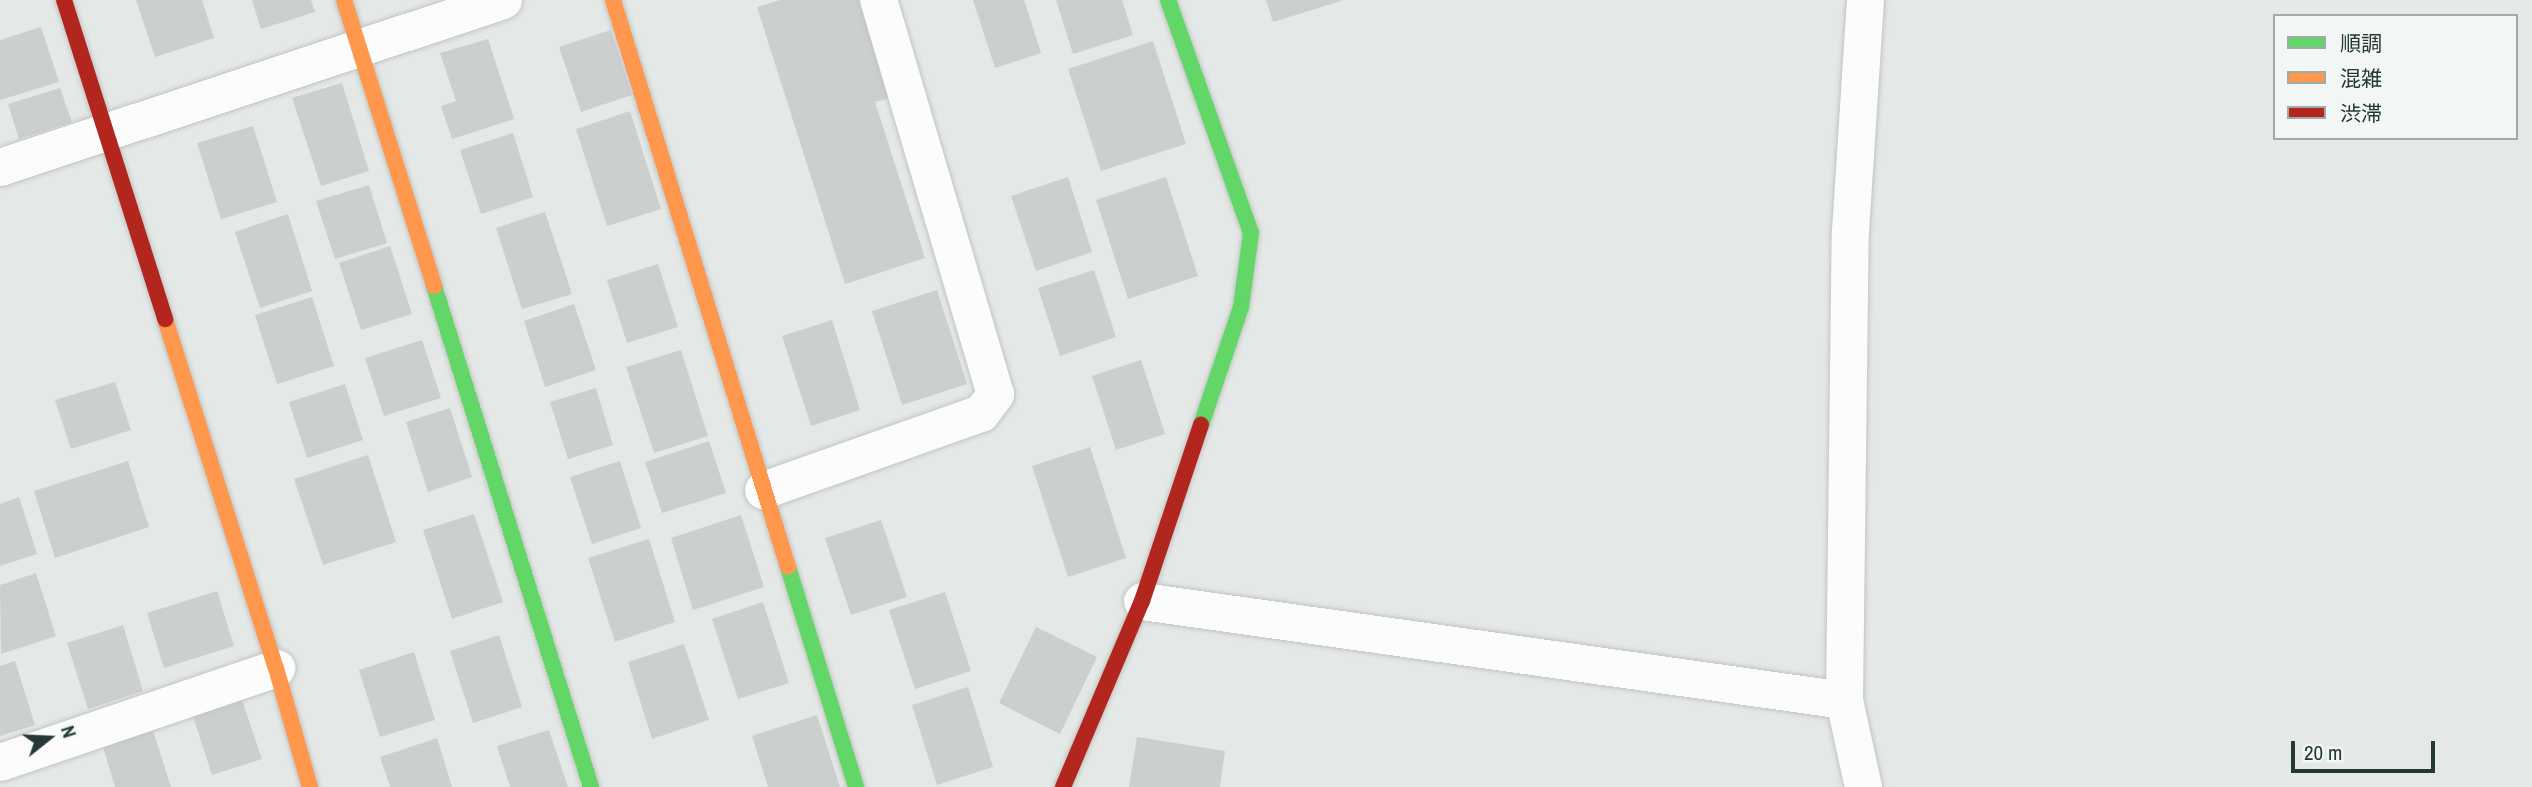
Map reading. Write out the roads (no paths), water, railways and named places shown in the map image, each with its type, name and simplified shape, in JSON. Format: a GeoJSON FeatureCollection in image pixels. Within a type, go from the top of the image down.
{"type":"FeatureCollection","features":[{"type":"Feature","properties":{"kind":"street"},"geometry":{"type":"LineString","coordinates":[[64,0],[276,668],[310,787]]}},
{"type":"Feature","properties":{"kind":"street"},"geometry":{"type":"LineString","coordinates":[[344,0],[591,787]]}},
{"type":"Feature","properties":{"kind":"street"},"geometry":{"type":"LineString","coordinates":[[0,167],[503,0]]}},
{"type":"Feature","properties":{"kind":"street"},"geometry":{"type":"LineString","coordinates":[[613,0],[856,787]]}},
{"type":"Feature","properties":{"kind":"street"},"geometry":{"type":"LineString","coordinates":[[763,489],[981,413],[995,394],[878,0]]}},
{"type":"Feature","properties":{"kind":"street"},"geometry":{"type":"LineString","coordinates":[[1063,787],[1142,601],[1241,307],[1251,233],[1168,0]]}},
{"type":"Feature","properties":{"kind":"street"},"geometry":{"type":"LineString","coordinates":[[1863,787],[1844,700],[1850,231],[1865,0]]}},
{"type":"Feature","properties":{"kind":"street"},"geometry":{"type":"LineString","coordinates":[[1142,601],[1844,700]]}},
{"type":"Feature","properties":{"kind":"street"},"geometry":{"type":"LineString","coordinates":[[0,762],[276,668]]}}]}
